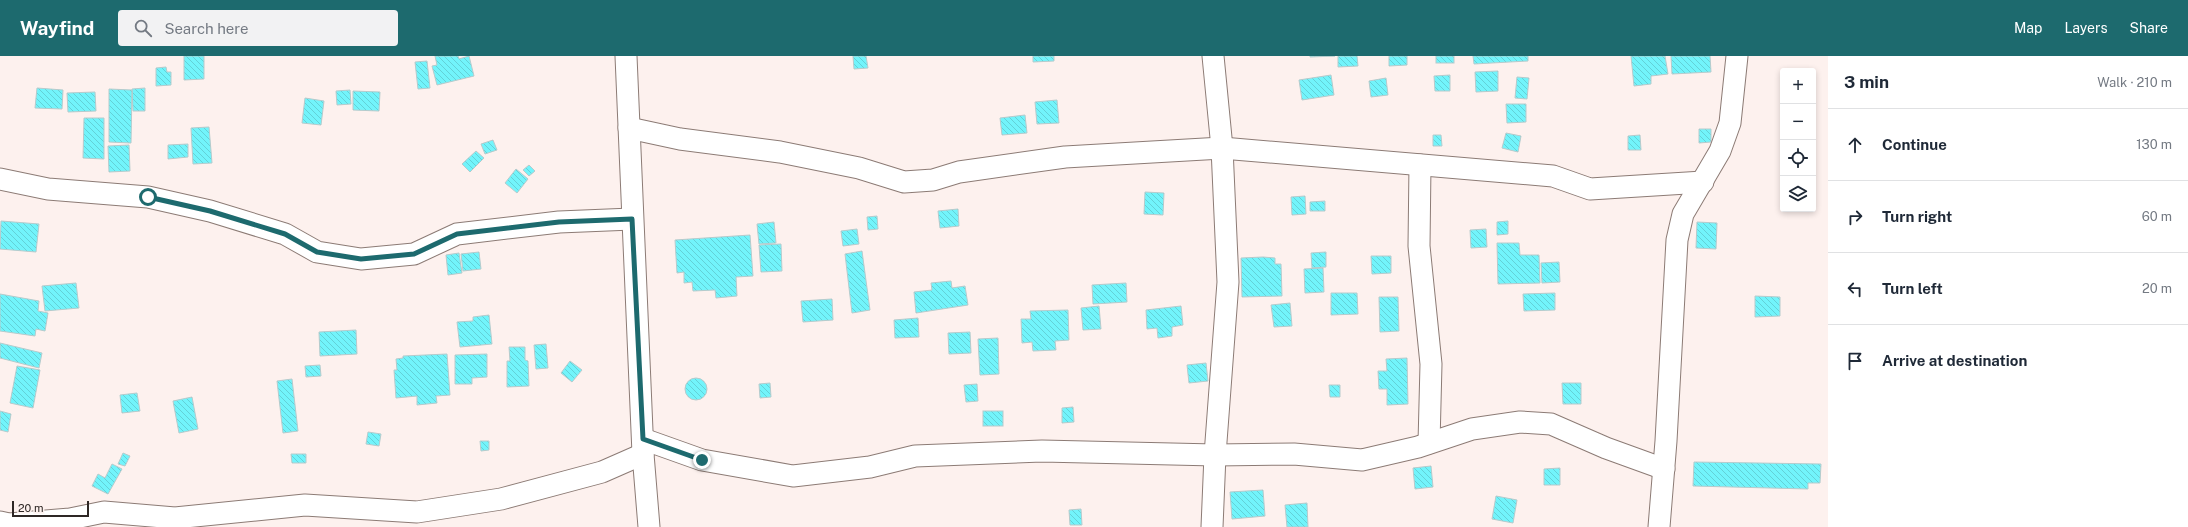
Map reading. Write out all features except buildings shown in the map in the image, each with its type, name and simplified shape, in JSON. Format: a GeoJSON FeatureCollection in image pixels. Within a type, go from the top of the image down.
{"type":"FeatureCollection","features":[{"type":"Feature","properties":{"kind":"street"},"geometry":{"type":"LineString","coordinates":[[626,56],[643,446],[649,527]]}},
{"type":"Feature","properties":{"kind":"street"},"geometry":{"type":"LineString","coordinates":[[1212,527],[1215,455],[1228,282],[1222,148],[1213,56]]}},
{"type":"Feature","properties":{"kind":"street"},"geometry":{"type":"LineString","coordinates":[[1659,527],[1664,470],[1677,240],[1682,214],[1703,182],[1720,151],[1730,123],[1737,56]]}},
{"type":"Feature","properties":{"kind":"street"},"geometry":{"type":"LineString","coordinates":[[629,128],[680,139],[780,152],[859,168],[904,182],[933,180],[959,172],[1064,157],[1222,148],[1553,176],[1590,189],[1703,182]]}},
{"type":"Feature","properties":{"kind":"street"},"geometry":{"type":"LineString","coordinates":[[1420,165],[1418,246],[1431,364],[1429,443]]}},
{"type":"Feature","properties":{"kind":"street"},"geometry":{"type":"LineString","coordinates":[[0,179],[48,189],[148,197],[210,211],[285,234],[317,252],[361,259],[414,254],[457,234],[559,222],[632,219]]}},
{"type":"Feature","properties":{"kind":"street"},"geometry":{"type":"LineString","coordinates":[[0,522],[10,524],[70,519],[104,512],[175,518],[305,505],[417,512],[501,498],[602,472],[643,446],[702,460],[793,476],[870,467],[915,456],[1042,451],[1215,455],[1294,454],[1362,460],[1383,456],[1472,429],[1520,422],[1551,424],[1606,448],[1664,470]]}},
{"type":"Feature","properties":{"kind":"route"},"geometry":{"type":"LineString","coordinates":[[148,197],[210,211],[285,234],[317,252],[361,259],[414,254],[457,234],[559,222],[632,219],[643,439],[702,460]]}}]}
